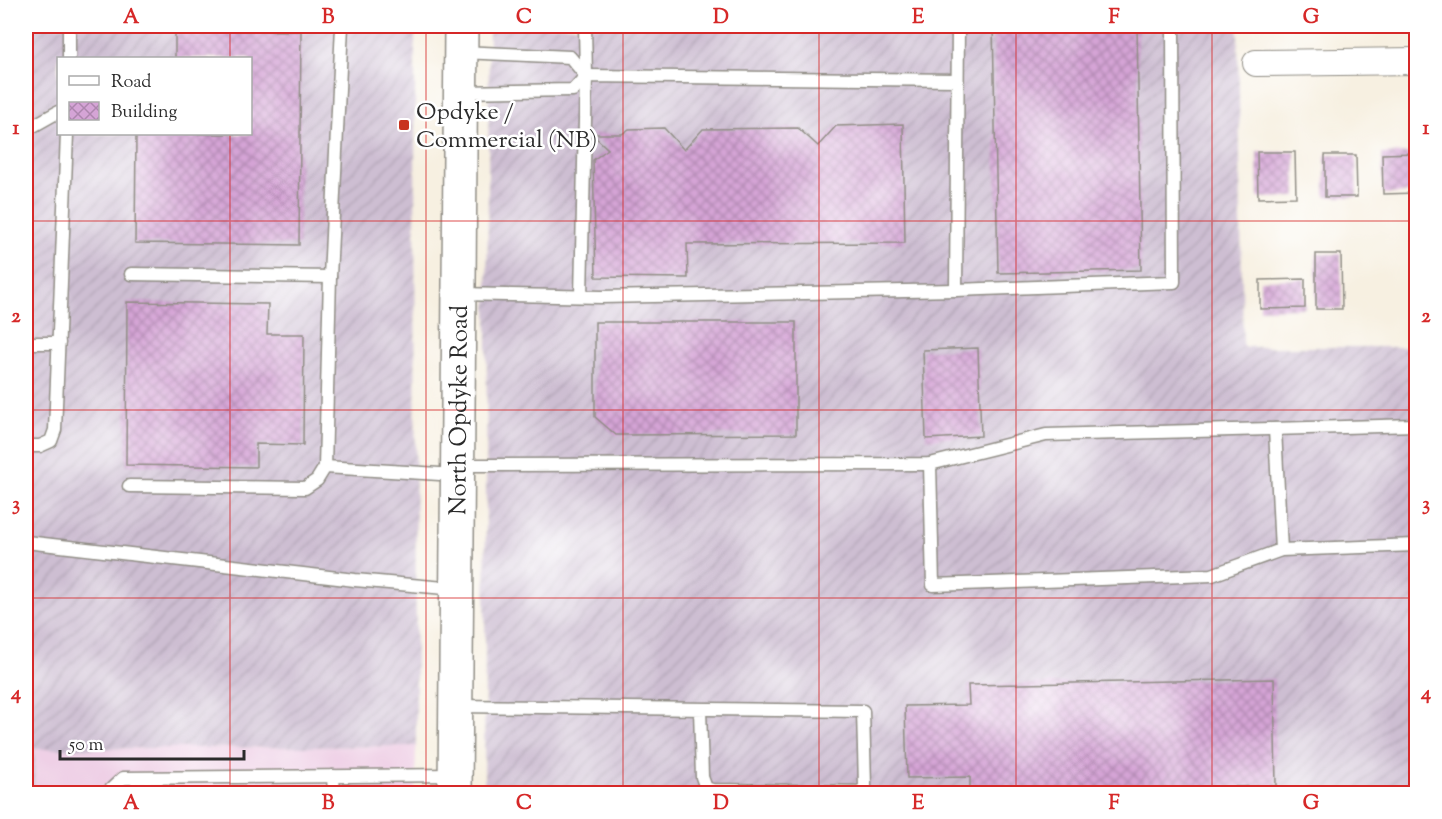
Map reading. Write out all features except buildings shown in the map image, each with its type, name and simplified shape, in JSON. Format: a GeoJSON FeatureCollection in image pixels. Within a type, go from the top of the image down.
{"type":"FeatureCollection","features":[{"type":"Feature","properties":{"kind":"main road","name":"North Opdyke Road"},"geometry":{"type":"LineString","coordinates":[[455,784],[460,39]]}},
{"type":"Feature","properties":{"kind":"street"},"geometry":{"type":"LineString","coordinates":[[1256,63],[1416,61]]}},
{"type":"Feature","properties":{"kind":"lane"},"geometry":{"type":"LineString","coordinates":[[69,26],[69,57]]}},
{"type":"Feature","properties":{"kind":"lane"},"geometry":{"type":"LineString","coordinates":[[129,486],[305,488],[317,480],[325,467],[330,277],[342,26]]}},
{"type":"Feature","properties":{"kind":"lane"},"geometry":{"type":"LineString","coordinates":[[580,297],[586,76],[585,26]]}},
{"type":"Feature","properties":{"kind":"lane"},"geometry":{"type":"LineString","coordinates":[[956,290],[958,26]]}},
{"type":"Feature","properties":{"kind":"lane"},"geometry":{"type":"LineString","coordinates":[[459,294],[580,297],[956,290],[1174,282],[1173,26]]}},
{"type":"Feature","properties":{"kind":"lane"},"geometry":{"type":"LineString","coordinates":[[460,39],[570,57],[586,76]]}},
{"type":"Feature","properties":{"kind":"lane"},"geometry":{"type":"LineString","coordinates":[[460,92],[573,90],[586,76],[957,80]]}},
{"type":"Feature","properties":{"kind":"lane"},"geometry":{"type":"LineString","coordinates":[[26,130],[57,113]]}},
{"type":"Feature","properties":{"kind":"lane"},"geometry":{"type":"LineString","coordinates":[[26,446],[40,446],[51,441],[53,435],[67,135]]}},
{"type":"Feature","properties":{"kind":"lane"},"geometry":{"type":"LineString","coordinates":[[131,274],[330,277]]}},
{"type":"Feature","properties":{"kind":"lane"},"geometry":{"type":"LineString","coordinates":[[26,343],[59,343]]}},
{"type":"Feature","properties":{"kind":"lane"},"geometry":{"type":"LineString","coordinates":[[325,467],[458,470],[930,464],[1047,435],[1416,425]]}},
{"type":"Feature","properties":{"kind":"lane"},"geometry":{"type":"LineString","coordinates":[[1275,429],[1281,550]]}},
{"type":"Feature","properties":{"kind":"lane"},"geometry":{"type":"LineString","coordinates":[[930,464],[933,585],[1212,575],[1281,550],[1416,545]]}},
{"type":"Feature","properties":{"kind":"lane"},"geometry":{"type":"LineString","coordinates":[[26,542],[355,580],[457,589]]}},
{"type":"Feature","properties":{"kind":"lane"},"geometry":{"type":"LineString","coordinates":[[456,706],[863,711],[865,755],[863,790],[858,792],[712,790],[706,788],[702,777],[700,709]]}},
{"type":"Feature","properties":{"kind":"lane"},"geometry":{"type":"LineString","coordinates":[[106,794],[123,778],[333,776],[455,784]]}},
{"type":"Feature","properties":{"kind":"lane"},"geometry":{"type":"LineString","coordinates":[[333,776],[334,794]]}},
{"type":"Feature","properties":{"kind":"shaded area"},"geometry":{"type":"Polygon","coordinates":[[[26,26],[415,26],[416,746],[35,749],[34,793],[26,793],[26,26]]]}},
{"type":"Feature","properties":{"kind":"shaded area"},"geometry":{"type":"Polygon","coordinates":[[[489,26],[1238,26],[1243,347],[1416,347],[1416,793],[484,794],[489,26]]]}},
{"type":"Feature","properties":{"kind":"shaded area"},"geometry":{"type":"Polygon","coordinates":[[[416,746],[415,793],[34,794],[35,749],[416,746]]]}},
{"type":"Feature","properties":{"kind":"place","name":"Opdyke / Commercial (NB)"},"geometry":{"type":"Point","coordinates":[404,125]}}]}
